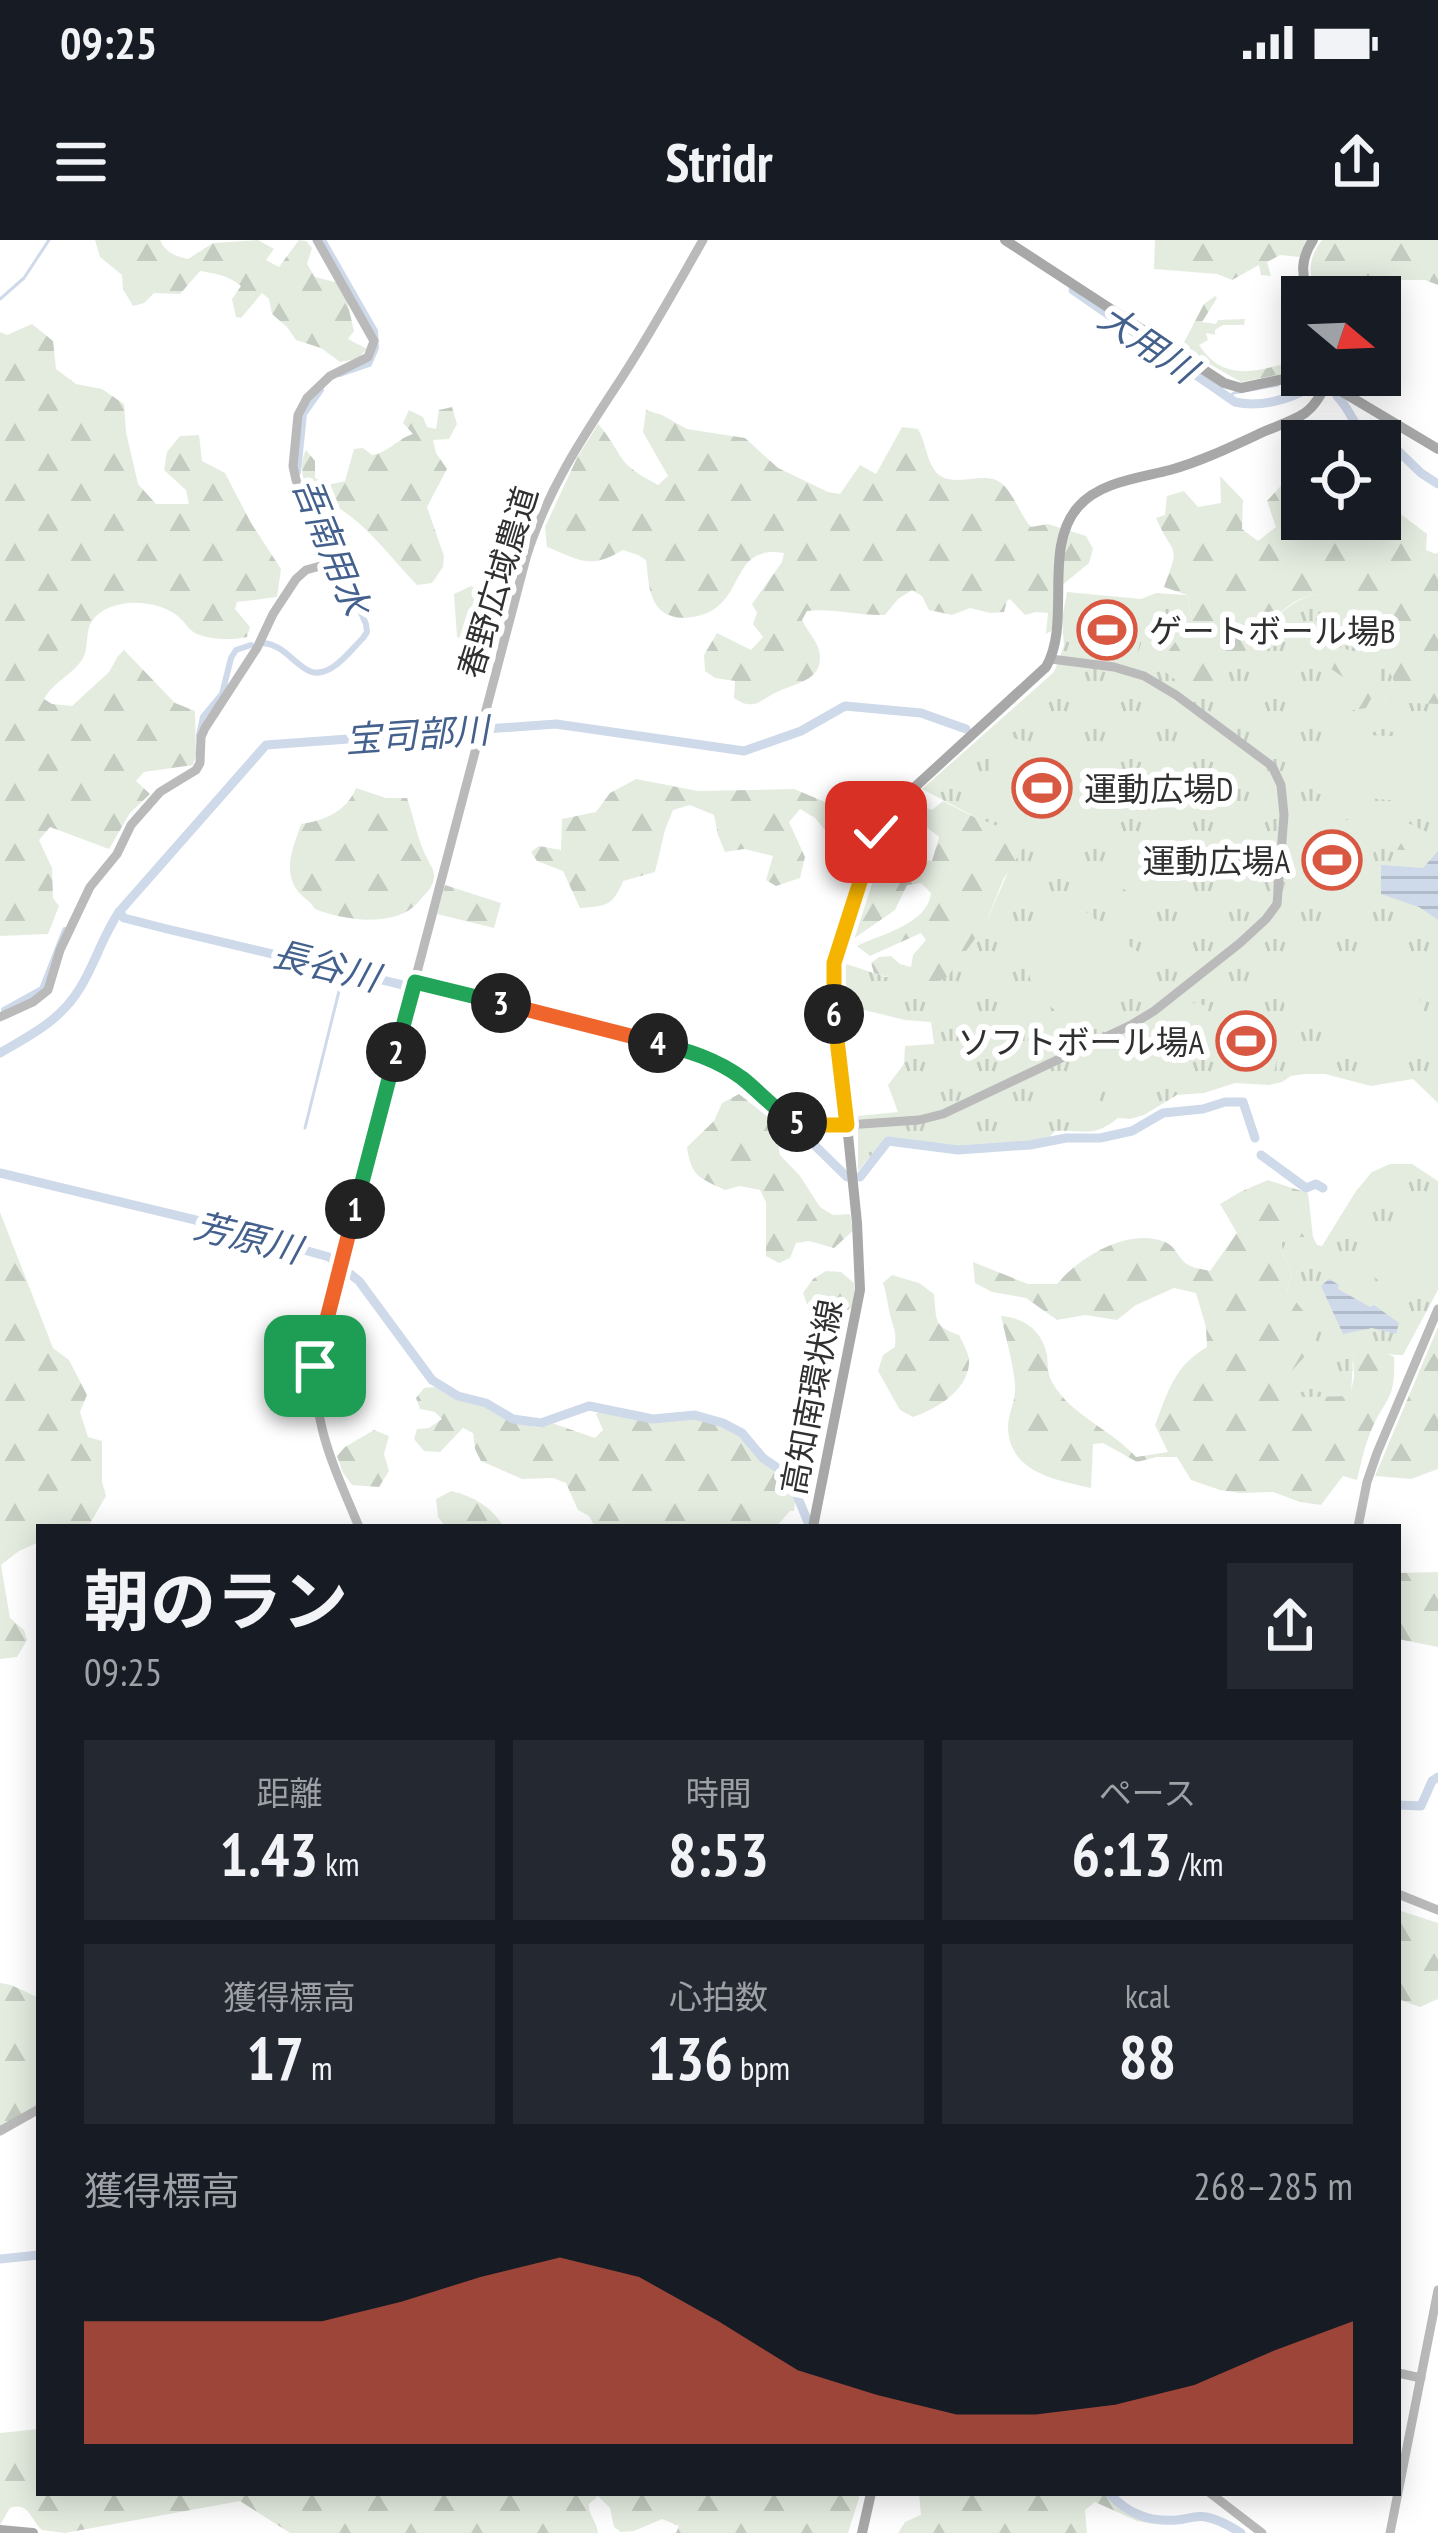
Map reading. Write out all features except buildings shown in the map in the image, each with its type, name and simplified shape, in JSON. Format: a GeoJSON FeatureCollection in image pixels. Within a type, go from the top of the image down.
{"type":"FeatureCollection","features":[{"type":"Feature","properties":{"kind":"main road"},"geometry":{"type":"LineString","coordinates":[[1005,240],[1224,383],[1241,388],[1281,379]]}},
{"type":"Feature","properties":{"kind":"main road"},"geometry":{"type":"LineString","coordinates":[[1303,276],[1313,240]]}},
{"type":"Feature","properties":{"kind":"main road"},"geometry":{"type":"LineString","coordinates":[[1051,659],[1063,538],[1080,505],[1109,486],[1182,467],[1298,417],[1319,396]]}},
{"type":"Feature","properties":{"kind":"main road"},"geometry":{"type":"LineString","coordinates":[[1357,396],[1438,449]]}},
{"type":"Feature","properties":{"kind":"main road","name":"高知南環状線"},"geometry":{"type":"LineString","coordinates":[[814,1524],[860,1290],[832,977],[838,945],[876,832],[893,807],[1051,659]]}},
{"type":"Feature","properties":{"kind":"main road"},"geometry":{"type":"LineString","coordinates":[[862,2533],[870,2496]]}},
{"type":"Feature","properties":{"kind":"main road"},"geometry":{"type":"LineString","coordinates":[[0,2530],[33,2533]]}},
{"type":"Feature","properties":{"kind":"street"},"geometry":{"type":"LineString","coordinates":[[0,1017],[48,990],[60,950],[90,887],[117,854],[131,825],[160,792],[196,770],[205,728],[257,648],[273,614],[302,573],[323,565],[329,556],[330,547],[311,517],[294,474],[298,416],[302,405],[330,376],[368,358],[374,340],[317,240]]}},
{"type":"Feature","properties":{"kind":"street","name":"春野広域農道"},"geometry":{"type":"LineString","coordinates":[[358,1524],[323,1437],[315,1391],[319,1345],[536,526],[554,485],[703,240]]}},
{"type":"Feature","properties":{"kind":"street"},"geometry":{"type":"LineString","coordinates":[[413,988],[690,1051],[726,1066],[793,1120],[813,1125],[919,1120],[943,1114],[1131,1025],[1190,986],[1257,928],[1277,904],[1284,815],[1281,785],[1272,766],[1144,676],[1101,664],[1051,659]]}},
{"type":"Feature","properties":{"kind":"street"},"geometry":{"type":"LineString","coordinates":[[1359,1524],[1377,1453],[1438,1309]]}},
{"type":"Feature","properties":{"kind":"street"},"geometry":{"type":"LineString","coordinates":[[1401,1895],[1438,1910]]}},
{"type":"Feature","properties":{"kind":"street"},"geometry":{"type":"LineString","coordinates":[[0,2131],[36,2111]]}},
{"type":"Feature","properties":{"kind":"street"},"geometry":{"type":"LineString","coordinates":[[1401,2478],[1438,2290]]}},
{"type":"Feature","properties":{"kind":"street"},"geometry":{"type":"LineString","coordinates":[[1401,2374],[1421,2378]]}},
{"type":"Feature","properties":{"kind":"street"},"geometry":{"type":"LineString","coordinates":[[1214,2496],[1262,2533]]}},
{"type":"Feature","properties":{"kind":"street"},"geometry":{"type":"LineString","coordinates":[[1390,2533],[1397,2496]]}},
{"type":"Feature","properties":{"kind":"green space"},"geometry":{"type":"Polygon","coordinates":[[[95,240],[160,240],[171,253],[188,259],[213,243],[258,240],[274,249],[266,260],[279,267],[299,240],[306,241],[312,248],[307,264],[315,277],[339,283],[346,297],[354,331],[348,339],[367,349],[357,359],[340,362],[321,348],[296,340],[272,314],[269,299],[262,293],[241,318],[236,317],[232,299],[241,286],[211,273],[200,271],[180,294],[154,293],[133,306],[123,289],[122,275],[100,257],[95,240]]]}},
{"type":"Feature","properties":{"kind":"green space"},"geometry":{"type":"Polygon","coordinates":[[[1155,240],[1308,240],[1300,257],[1280,255],[1267,262],[1271,276],[1261,275],[1259,265],[1232,280],[1217,274],[1154,269],[1155,240]]]}},
{"type":"Feature","properties":{"kind":"green space"},"geometry":{"type":"Polygon","coordinates":[[[1322,240],[1438,240],[1438,285],[1401,280],[1401,276],[1312,276],[1314,254],[1322,240]]]}},
{"type":"Feature","properties":{"kind":"green space"},"geometry":{"type":"Polygon","coordinates":[[[1217,298],[1202,322],[1245,319],[1244,325],[1223,325],[1215,335],[1206,333],[1208,340],[1199,345],[1210,358],[1233,370],[1281,365],[1281,374],[1241,382],[1181,348],[1204,304],[1217,298]]]}},
{"type":"Feature","properties":{"kind":"green space"},"geometry":{"type":"Polygon","coordinates":[[[32,324],[53,341],[56,369],[76,384],[102,389],[124,404],[138,484],[156,504],[189,504],[186,490],[164,470],[167,452],[180,436],[199,435],[202,461],[225,473],[281,569],[277,597],[237,602],[235,609],[250,627],[247,637],[200,635],[170,611],[147,604],[110,607],[92,621],[83,658],[44,699],[72,706],[109,672],[124,650],[175,703],[195,711],[196,755],[193,765],[144,772],[136,781],[150,794],[130,813],[109,849],[50,827],[39,840],[52,868],[53,898],[59,906],[48,934],[0,936],[0,332],[7,335],[32,324]]]}},
{"type":"Feature","properties":{"kind":"green space"},"geometry":{"type":"Polygon","coordinates":[[[452,407],[457,424],[449,439],[433,440],[447,469],[427,507],[444,556],[443,567],[432,583],[417,585],[351,517],[324,500],[310,499],[302,462],[306,450],[315,461],[315,478],[328,485],[345,481],[354,449],[378,454],[413,434],[403,423],[409,410],[436,429],[439,410],[452,407]]]}},
{"type":"Feature","properties":{"kind":"green space"},"geometry":{"type":"Polygon","coordinates":[[[646,410],[687,429],[745,438],[778,468],[840,494],[860,465],[876,474],[902,427],[918,429],[938,474],[953,480],[996,480],[1007,488],[1031,527],[1048,524],[1086,536],[1093,549],[1089,563],[1054,592],[1053,630],[1046,634],[1048,613],[1025,615],[1010,599],[1004,612],[970,608],[952,615],[929,610],[922,596],[912,590],[885,615],[807,611],[802,620],[819,652],[817,670],[760,702],[743,703],[734,698],[735,681],[705,671],[704,655],[717,633],[751,650],[763,637],[753,624],[757,613],[752,604],[784,553],[757,555],[717,607],[686,618],[657,606],[646,560],[638,555],[623,550],[585,561],[547,547],[545,527],[598,424],[634,471],[658,485],[668,476],[643,432],[646,410]]]}},
{"type":"Feature","properties":{"kind":"green space"},"geometry":{"type":"Polygon","coordinates":[[[1220,476],[1243,500],[1242,529],[1258,541],[1276,527],[1267,501],[1281,486],[1281,540],[1401,540],[1401,514],[1427,534],[1426,550],[1438,552],[1438,704],[1383,702],[1394,682],[1364,640],[1368,631],[1364,611],[1338,597],[1316,594],[1280,613],[1209,683],[1185,687],[1164,671],[1164,657],[1192,619],[1187,595],[1164,587],[1173,551],[1156,518],[1165,515],[1167,496],[1184,491],[1198,507],[1221,503],[1220,476]]]}},
{"type":"Feature","properties":{"kind":"green space"},"geometry":{"type":"Polygon","coordinates":[[[471,586],[509,606],[500,645],[490,648],[457,637],[454,594],[471,586]]]}},
{"type":"Feature","properties":{"kind":"green space"},"geometry":{"type":"Polygon","coordinates":[[[1067,592],[1141,599],[1156,593],[1187,595],[1192,619],[1164,657],[1164,671],[1233,659],[1290,606],[1316,594],[1331,594],[1364,611],[1394,683],[1384,700],[1438,704],[1438,1103],[1413,1079],[1371,1086],[1305,1074],[1269,1085],[1235,1083],[1177,1095],[1144,1115],[1118,1118],[1095,1131],[1055,1131],[1045,1142],[958,1147],[886,1138],[858,1171],[858,1116],[898,1112],[888,1085],[904,1064],[905,1046],[934,1044],[931,1022],[860,1009],[840,1012],[840,962],[886,977],[947,977],[987,920],[1012,863],[975,817],[922,789],[1054,672],[1064,646],[1067,592]]]}},
{"type":"Feature","properties":{"kind":"green space","name":"ゲートボール場B"},"geometry":{"type":"Polygon","coordinates":[[[1070,596],[1095,603],[1096,599],[1148,605],[1137,656],[1079,645],[1065,616],[1070,596]]]}},
{"type":"Feature","properties":{"kind":"green space"},"geometry":{"type":"Polygon","coordinates":[[[1313,623],[1316,638],[1355,653],[1377,671],[1381,681],[1366,708],[1324,715],[1315,707],[1328,692],[1347,690],[1350,682],[1320,661],[1320,651],[1303,634],[1304,627],[1313,623]]]}},
{"type":"Feature","properties":{"kind":"green space"},"geometry":{"type":"Polygon","coordinates":[[[1412,722],[1438,724],[1438,804],[1318,794],[1324,733],[1409,737],[1412,722]]]}},
{"type":"Feature","properties":{"kind":"green space","name":"運動広場D"},"geometry":{"type":"Polygon","coordinates":[[[1005,736],[1107,762],[1085,840],[978,813],[996,741],[1005,736]]]}},
{"type":"Feature","properties":{"kind":"green space"},"geometry":{"type":"Polygon","coordinates":[[[636,779],[698,791],[794,789],[849,806],[864,798],[884,798],[860,824],[837,834],[829,835],[800,809],[789,822],[805,857],[800,878],[776,886],[766,880],[773,856],[744,849],[725,852],[714,815],[690,805],[673,810],[655,872],[623,881],[607,903],[580,908],[563,871],[537,861],[531,852],[539,846],[561,850],[562,819],[596,812],[610,793],[636,779]]]}},
{"type":"Feature","properties":{"kind":"green space"},"geometry":{"type":"Polygon","coordinates":[[[356,788],[386,798],[407,798],[433,870],[429,890],[410,910],[385,919],[341,917],[315,909],[291,877],[301,824],[334,814],[356,788]]]}},
{"type":"Feature","properties":{"kind":"green space"},"geometry":{"type":"Polygon","coordinates":[[[943,801],[1023,836],[1022,850],[1003,880],[985,925],[947,977],[926,988],[874,973],[871,963],[891,956],[911,967],[913,955],[926,940],[921,933],[870,956],[857,946],[922,913],[931,893],[921,883],[907,885],[895,910],[846,944],[869,870],[888,872],[894,858],[932,861],[939,837],[903,808],[910,802],[932,810],[943,801]]]}},
{"type":"Feature","properties":{"kind":"green space"},"geometry":{"type":"Polygon","coordinates":[[[1291,804],[1398,808],[1396,815],[1425,836],[1423,851],[1383,849],[1384,825],[1375,814],[1291,809],[1291,804]]]}},
{"type":"Feature","properties":{"kind":"green space","name":"運動広場A"},"geometry":{"type":"Polygon","coordinates":[[[1294,817],[1372,821],[1376,831],[1368,903],[1296,898],[1289,893],[1294,817]]]}},
{"type":"Feature","properties":{"kind":"green space"},"geometry":{"type":"Polygon","coordinates":[[[1156,841],[1184,845],[1171,898],[1163,906],[1109,883],[1127,856],[1156,841]]]}},
{"type":"Feature","properties":{"kind":"green space"},"geometry":{"type":"Polygon","coordinates":[[[445,885],[501,903],[494,928],[437,914],[445,885]]]}},
{"type":"Feature","properties":{"kind":"green space"},"geometry":{"type":"Polygon","coordinates":[[[1069,905],[1080,907],[1145,958],[1140,976],[1073,1019],[1039,996],[1028,964],[1037,930],[1069,905]]]}},
{"type":"Feature","properties":{"kind":"green space"},"geometry":{"type":"Polygon","coordinates":[[[1318,949],[1421,981],[1417,990],[1421,1018],[1413,1034],[1402,1043],[1371,1047],[1290,1020],[1281,992],[1283,976],[1297,958],[1318,949]]]}},
{"type":"Feature","properties":{"kind":"green space"},"geometry":{"type":"Polygon","coordinates":[[[1194,1002],[1209,1007],[1182,1088],[1151,1078],[1173,1012],[1189,1016],[1194,1002]]]}},
{"type":"Feature","properties":{"kind":"green space","name":"ソフトボール場A"},"geometry":{"type":"Polygon","coordinates":[[[1227,1003],[1252,1014],[1269,1031],[1276,1054],[1271,1080],[1212,1061],[1227,1003]]]}},
{"type":"Feature","properties":{"kind":"green space"},"geometry":{"type":"Polygon","coordinates":[[[1122,1046],[1152,1055],[1135,1110],[1105,1100],[1122,1046]]]}},
{"type":"Feature","properties":{"kind":"green space"},"geometry":{"type":"Polygon","coordinates":[[[1076,1065],[1105,1074],[1088,1129],[1058,1119],[1076,1065]]]}},
{"type":"Feature","properties":{"kind":"green space"},"geometry":{"type":"Polygon","coordinates":[[[739,1094],[768,1117],[777,1133],[780,1155],[820,1207],[833,1215],[850,1214],[853,1231],[834,1248],[809,1241],[796,1243],[790,1258],[779,1263],[766,1256],[766,1202],[760,1190],[740,1186],[725,1190],[694,1170],[687,1147],[714,1121],[722,1103],[739,1094]]]}},
{"type":"Feature","properties":{"kind":"green space"},"geometry":{"type":"Polygon","coordinates":[[[1390,1164],[1412,1164],[1438,1181],[1438,1290],[1403,1355],[1360,1353],[1353,1357],[1351,1396],[1303,1398],[1285,1377],[1312,1340],[1312,1325],[1287,1291],[1292,1274],[1281,1236],[1313,1237],[1322,1246],[1356,1191],[1372,1172],[1390,1164]]]}},
{"type":"Feature","properties":{"kind":"green space"},"geometry":{"type":"Polygon","coordinates":[[[1268,1180],[1308,1193],[1313,1237],[1281,1237],[1292,1274],[1287,1291],[1314,1332],[1306,1354],[1286,1377],[1303,1397],[1350,1396],[1353,1357],[1373,1350],[1394,1357],[1392,1391],[1369,1437],[1357,1480],[1343,1476],[1321,1505],[1273,1492],[1220,1490],[1191,1480],[1177,1457],[1137,1462],[1103,1443],[1093,1444],[1091,1488],[1050,1477],[1026,1464],[1010,1442],[1008,1422],[1015,1383],[1001,1316],[1025,1323],[1037,1333],[1045,1347],[1050,1379],[1060,1394],[1136,1457],[1168,1452],[1155,1425],[1179,1371],[1207,1347],[1206,1327],[1196,1293],[1174,1288],[1136,1305],[1117,1320],[1085,1315],[1057,1320],[1026,1298],[992,1292],[975,1283],[973,1262],[1028,1284],[1057,1284],[1106,1247],[1151,1238],[1168,1244],[1187,1264],[1210,1271],[1237,1233],[1220,1204],[1268,1180]]]}},
{"type":"Feature","properties":{"kind":"green space"},"geometry":{"type":"Polygon","coordinates":[[[1406,1195],[1438,1213],[1438,1251],[1411,1299],[1363,1271],[1406,1195]]]}},
{"type":"Feature","properties":{"kind":"green space"},"geometry":{"type":"Polygon","coordinates":[[[0,1212],[53,1348],[69,1360],[87,1395],[80,1412],[88,1437],[102,1441],[106,1496],[90,1524],[36,1524],[36,1543],[1,1565],[10,1618],[24,1630],[27,1640],[17,1657],[0,1659],[0,1212]]]}},
{"type":"Feature","properties":{"kind":"green space"},"geometry":{"type":"Polygon","coordinates":[[[826,1271],[841,1272],[854,1283],[856,1305],[838,1316],[808,1307],[803,1293],[826,1271]]]}},
{"type":"Feature","properties":{"kind":"green space"},"geometry":{"type":"Polygon","coordinates":[[[892,1275],[919,1283],[934,1294],[937,1320],[959,1335],[969,1360],[956,1391],[913,1417],[900,1410],[878,1371],[883,1355],[895,1347],[883,1283],[892,1275]]]}},
{"type":"Feature","properties":{"kind":"green space"},"geometry":{"type":"Polygon","coordinates":[[[1438,1327],[1438,1469],[1411,1479],[1375,1476],[1438,1327]]]}},
{"type":"Feature","properties":{"kind":"green space"},"geometry":{"type":"Polygon","coordinates":[[[434,1387],[483,1405],[518,1423],[539,1428],[552,1423],[595,1438],[603,1430],[596,1414],[603,1410],[654,1417],[680,1413],[716,1420],[773,1466],[796,1495],[794,1511],[779,1524],[593,1524],[578,1510],[566,1483],[553,1478],[522,1479],[481,1461],[473,1433],[463,1428],[440,1452],[424,1451],[414,1439],[417,1429],[442,1419],[420,1409],[416,1398],[424,1388],[434,1387]]]}},
{"type":"Feature","properties":{"kind":"green space"},"geometry":{"type":"Polygon","coordinates":[[[374,1430],[389,1436],[384,1454],[389,1471],[379,1487],[352,1485],[337,1456],[374,1430]]]}},
{"type":"Feature","properties":{"kind":"green space"},"geometry":{"type":"Polygon","coordinates":[[[451,1491],[467,1496],[502,1524],[444,1524],[436,1499],[451,1491]]]}},
{"type":"Feature","properties":{"kind":"green space"},"geometry":{"type":"Polygon","coordinates":[[[1438,1572],[1438,1647],[1401,1640],[1401,1573],[1438,1572]]]}},
{"type":"Feature","properties":{"kind":"green space"},"geometry":{"type":"Polygon","coordinates":[[[1401,1911],[1438,1923],[1438,1999],[1420,2007],[1401,2000],[1401,1911]]]}},
{"type":"Feature","properties":{"kind":"green space"},"geometry":{"type":"Polygon","coordinates":[[[0,1983],[36,1997],[36,2107],[0,2129],[0,1983]]]}},
{"type":"Feature","properties":{"kind":"green space"},"geometry":{"type":"Polygon","coordinates":[[[36,2429],[36,2496],[598,2496],[589,2504],[598,2533],[290,2533],[240,2501],[65,2533],[42,2530],[25,2509],[16,2506],[0,2525],[0,2433],[36,2429]]]}},
{"type":"Feature","properties":{"kind":"green space"},"geometry":{"type":"Polygon","coordinates":[[[598,2496],[859,2496],[848,2533],[676,2533],[679,2526],[662,2519],[621,2532],[614,2527],[610,2508],[598,2496]]]}},
{"type":"Feature","properties":{"kind":"green space"},"geometry":{"type":"Polygon","coordinates":[[[919,2496],[1112,2496],[1152,2515],[1153,2524],[1095,2502],[1085,2510],[1087,2533],[898,2533],[905,2522],[921,2515],[919,2496]]]}},
{"type":"Feature","properties":{"kind":"water"},"geometry":{"type":"Polygon","coordinates":[[[1438,851],[1438,920],[1419,907],[1381,894],[1381,865],[1423,868],[1438,851]]]}},
{"type":"Feature","properties":{"kind":"water"},"geometry":{"type":"Polygon","coordinates":[[[1329,1279],[1338,1289],[1399,1323],[1396,1334],[1372,1328],[1343,1334],[1321,1286],[1329,1279]]]}},
{"type":"Feature","properties":{"kind":"waterway"},"geometry":{"type":"LineString","coordinates":[[0,299],[24,278],[49,240]]}},
{"type":"Feature","properties":{"kind":"waterway","name":"吾南用水"},"geometry":{"type":"LineString","coordinates":[[323,240],[375,331],[376,348],[369,364],[340,374]]}},
{"type":"Feature","properties":{"kind":"waterway","name":"大用川"},"geometry":{"type":"LineString","coordinates":[[1073,290],[1235,402],[1254,404],[1291,396]]}},
{"type":"Feature","properties":{"kind":"waterway"},"geometry":{"type":"LineString","coordinates":[[1228,397],[1278,385]]}},
{"type":"Feature","properties":{"kind":"waterway","name":"吾南用水"},"geometry":{"type":"LineString","coordinates":[[298,472],[304,414],[321,390]]}},
{"type":"Feature","properties":{"kind":"waterway","name":"大用川"},"geometry":{"type":"LineString","coordinates":[[1337,396],[1354,420]]}},
{"type":"Feature","properties":{"kind":"waterway","name":"大用川"},"geometry":{"type":"LineString","coordinates":[[1401,454],[1438,484]]}},
{"type":"Feature","properties":{"kind":"waterway","name":"吾南用水"},"geometry":{"type":"LineString","coordinates":[[262,643],[282,650],[305,669],[322,672],[341,661],[363,638],[366,624],[330,544]]}},
{"type":"Feature","properties":{"kind":"waterway","name":"吾南用水"},"geometry":{"type":"LineString","coordinates":[[199,735],[203,717],[222,694],[231,658],[236,650],[251,645]]}},
{"type":"Feature","properties":{"kind":"waterway","name":"宝司部川"},"geometry":{"type":"LineString","coordinates":[[0,1053],[64,1009],[119,912],[266,745],[556,724],[744,751],[801,731],[845,706],[921,713],[966,729]]}},
{"type":"Feature","properties":{"kind":"waterway","name":"長谷川"},"geometry":{"type":"LineString","coordinates":[[119,912],[124,918],[167,929],[525,1014]]}},
{"type":"Feature","properties":{"kind":"waterway","name":"吾南用水"},"geometry":{"type":"LineString","coordinates":[[4,1010],[42,989],[65,930]]}},
{"type":"Feature","properties":{"kind":"waterway"},"geometry":{"type":"LineString","coordinates":[[305,1128],[344,971]]}},
{"type":"Feature","properties":{"kind":"waterway","name":"長谷川"},"geometry":{"type":"LineString","coordinates":[[547,1020],[667,1049],[731,1076]]}},
{"type":"Feature","properties":{"kind":"waterway","name":"長谷川"},"geometry":{"type":"LineString","coordinates":[[860,1177],[888,1141],[958,1150],[1100,1138],[1132,1131],[1163,1113],[1225,1102],[1243,1102],[1255,1138]]}},
{"type":"Feature","properties":{"kind":"waterway","name":"長谷川"},"geometry":{"type":"LineString","coordinates":[[767,1106],[847,1177]]}},
{"type":"Feature","properties":{"kind":"waterway","name":"長谷川"},"geometry":{"type":"LineString","coordinates":[[1261,1155],[1306,1188],[1316,1184],[1323,1188]]}},
{"type":"Feature","properties":{"kind":"waterway","name":"芳原川"},"geometry":{"type":"LineString","coordinates":[[0,1173],[329,1257],[359,1281],[432,1380],[513,1419],[541,1423],[589,1406],[653,1419],[695,1415],[723,1423],[742,1433],[763,1458],[789,1476],[809,1524]]}},
{"type":"Feature","properties":{"kind":"waterway","name":"芳原川"},"geometry":{"type":"LineString","coordinates":[[1401,1805],[1421,1806],[1438,1777]]}},
{"type":"Feature","properties":{"kind":"waterway"},"geometry":{"type":"LineString","coordinates":[[0,2259],[36,2255]]}},
{"type":"Feature","properties":{"kind":"waterway"},"geometry":{"type":"LineString","coordinates":[[1112,2496],[1148,2518],[1206,2517],[1241,2533]]}},
{"type":"Feature","properties":{"kind":"place","name":"ゲートボール場B"},"geometry":{"type":"Point","coordinates":[1107,630]}},
{"type":"Feature","properties":{"kind":"place","name":"運動広場D"},"geometry":{"type":"Point","coordinates":[1042,788]}},
{"type":"Feature","properties":{"kind":"place","name":"運動広場A"},"geometry":{"type":"Point","coordinates":[1332,860]}},
{"type":"Feature","properties":{"kind":"place","name":"ソフトボール場A"},"geometry":{"type":"Point","coordinates":[1246,1041]}},
{"type":"Feature","properties":{"kind":"route"},"geometry":{"type":"LineString","coordinates":[[315,1366],[415,982],[690,1051],[726,1066],[793,1120],[847,1125],[832,977],[876,832]]}}]}
